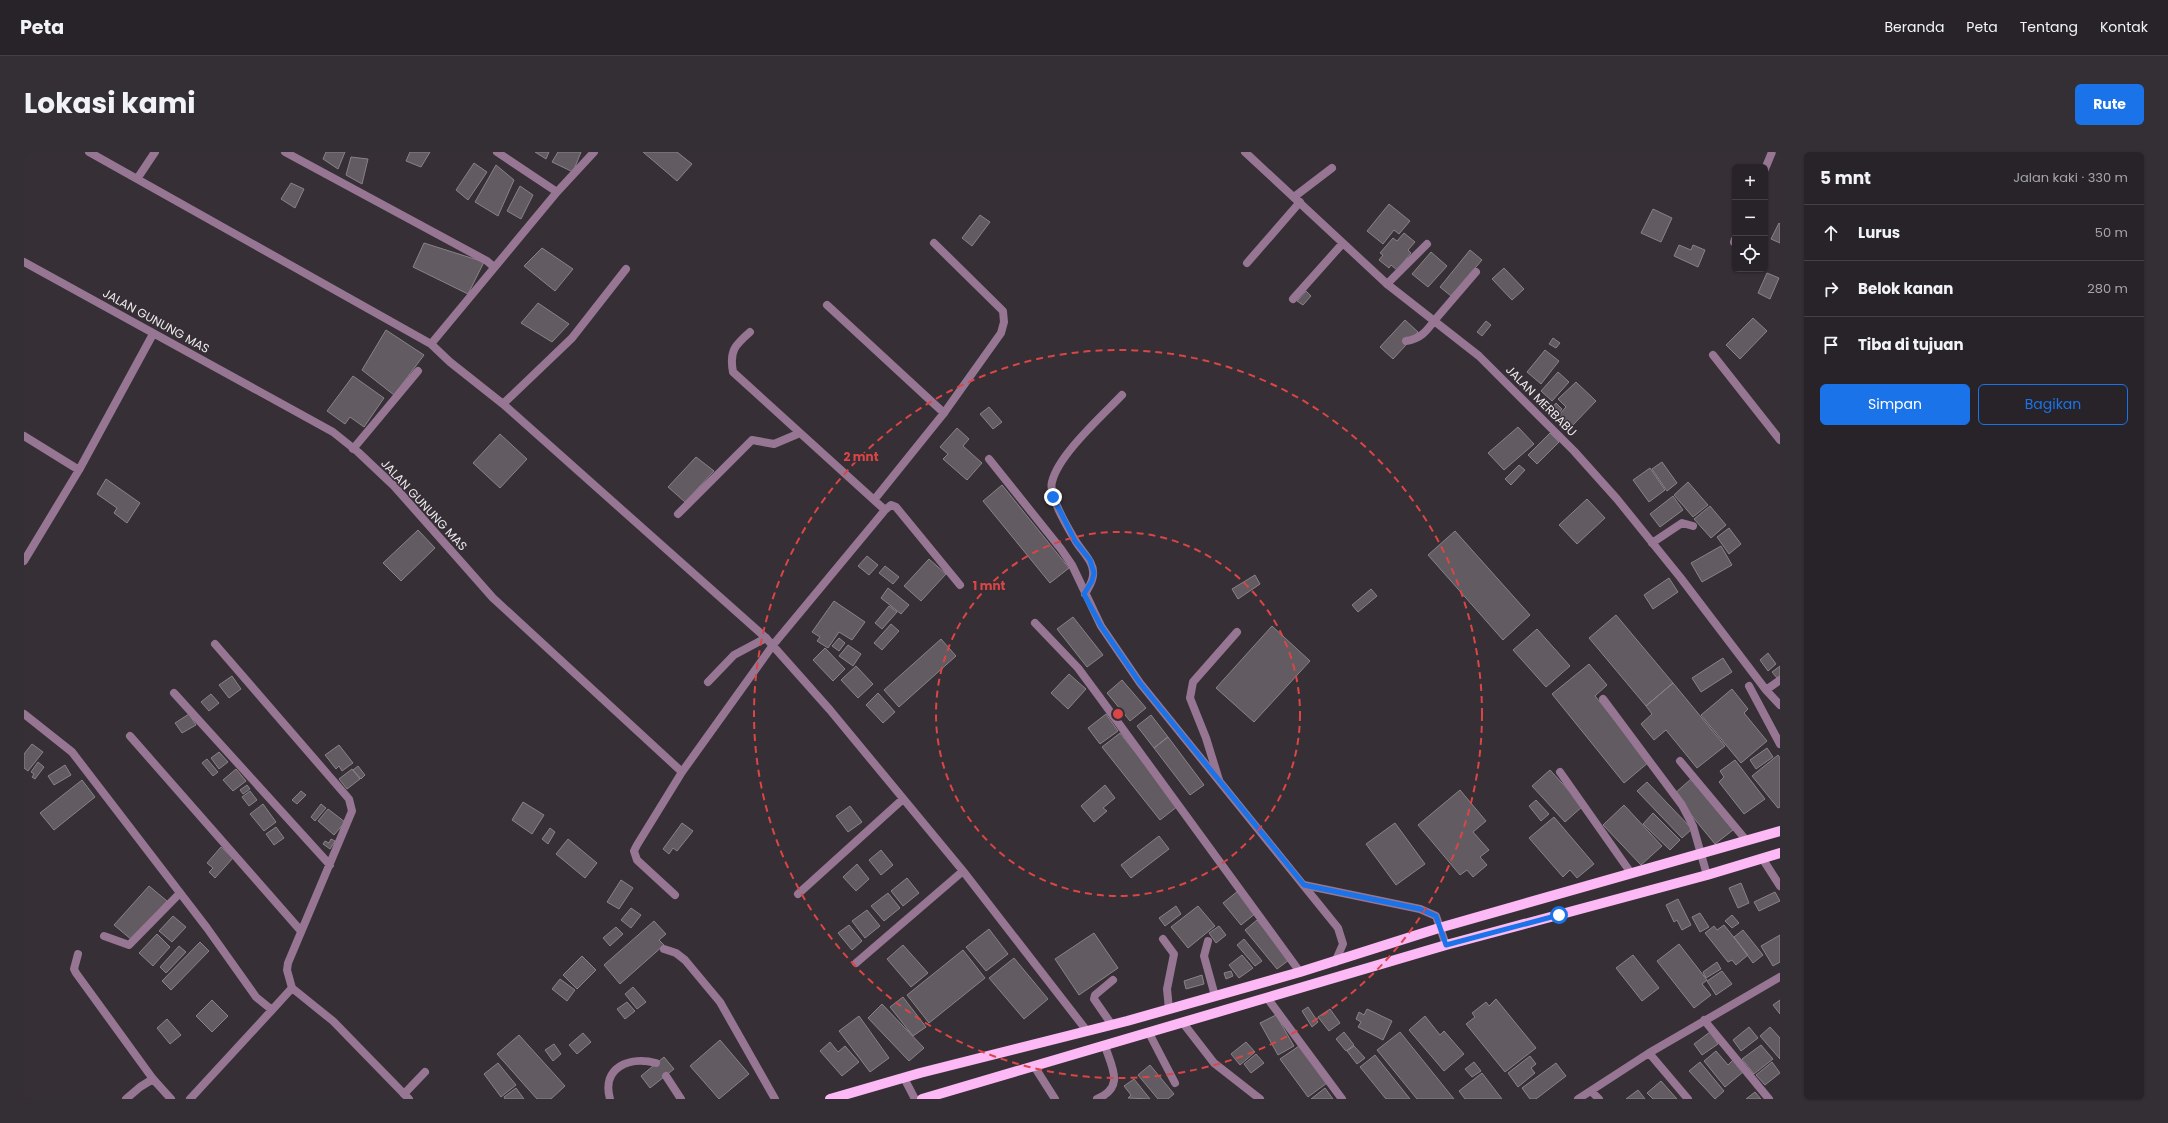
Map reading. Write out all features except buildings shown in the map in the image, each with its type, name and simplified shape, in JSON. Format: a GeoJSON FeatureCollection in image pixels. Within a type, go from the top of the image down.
{"type":"FeatureCollection","features":[{"type":"Feature","properties":{"kind":"main road"},"geometry":{"type":"LineString","coordinates":[[830,1099],[904,1078],[1127,1021],[1335,962],[1439,928],[1780,831]]}},
{"type":"Feature","properties":{"kind":"main road"},"geometry":{"type":"LineString","coordinates":[[922,1099],[1446,945],[1707,875],[1780,853]]}},
{"type":"Feature","properties":{"kind":"main road"},"geometry":{"type":"LineString","coordinates":[[1127,1021],[1133,1037]]}},
{"type":"Feature","properties":{"kind":"street"},"geometry":{"type":"LineString","coordinates":[[89,152],[431,344],[450,362],[503,404],[773,645],[830,710],[963,871],[1087,1031]]}},
{"type":"Feature","properties":{"kind":"street"},"geometry":{"type":"LineString","coordinates":[[137,179],[155,152]]}},
{"type":"Feature","properties":{"kind":"street"},"geometry":{"type":"LineString","coordinates":[[285,152],[487,261],[494,267]]}},
{"type":"Feature","properties":{"kind":"street"},"geometry":{"type":"LineString","coordinates":[[497,152],[557,192]]}},
{"type":"Feature","properties":{"kind":"street"},"geometry":{"type":"LineString","coordinates":[[431,344],[557,192],[594,152]]}},
{"type":"Feature","properties":{"kind":"street","name":"JALAN MERBABU"},"geometry":{"type":"LineString","coordinates":[[1245,152],[1297,199],[1386,284],[1479,356],[1574,451],[1652,543],[1766,690],[1780,705]]}},
{"type":"Feature","properties":{"kind":"street"},"geometry":{"type":"LineString","coordinates":[[1767,164],[1772,152]]}},
{"type":"Feature","properties":{"kind":"street"},"geometry":{"type":"LineString","coordinates":[[1247,263],[1297,199],[1332,168]]}},
{"type":"Feature","properties":{"kind":"street"},"geometry":{"type":"LineString","coordinates":[[874,500],[944,413],[1001,332],[1004,322],[1003,311],[934,243]]}},
{"type":"Feature","properties":{"kind":"street"},"geometry":{"type":"LineString","coordinates":[[1293,299],[1343,243]]}},
{"type":"Feature","properties":{"kind":"street"},"geometry":{"type":"LineString","coordinates":[[1386,284],[1428,244]]}},
{"type":"Feature","properties":{"kind":"street","name":"JALAN GUNUNG MAS"},"geometry":{"type":"LineString","coordinates":[[24,262],[333,432],[394,486],[493,598],[682,772]]}},
{"type":"Feature","properties":{"kind":"street"},"geometry":{"type":"LineString","coordinates":[[503,404],[572,338],[626,269]]}},
{"type":"Feature","properties":{"kind":"street"},"geometry":{"type":"LineString","coordinates":[[1406,341],[1417,339],[1427,331],[1476,272]]}},
{"type":"Feature","properties":{"kind":"street"},"geometry":{"type":"LineString","coordinates":[[827,305],[944,413]]}},
{"type":"Feature","properties":{"kind":"street"},"geometry":{"type":"LineString","coordinates":[[750,332],[738,343],[733,351],[731,359],[733,372],[885,510]]}},
{"type":"Feature","properties":{"kind":"street"},"geometry":{"type":"LineString","coordinates":[[25,558],[79,470],[153,334]]}},
{"type":"Feature","properties":{"kind":"street"},"geometry":{"type":"LineString","coordinates":[[1713,355],[1780,440]]}},
{"type":"Feature","properties":{"kind":"street"},"geometry":{"type":"LineString","coordinates":[[353,449],[418,371]]}},
{"type":"Feature","properties":{"kind":"street"},"geometry":{"type":"LineString","coordinates":[[1084,594],[1092,581],[1094,573],[1090,560],[1075,541],[1053,497],[1052,482],[1071,449],[1122,394]]}},
{"type":"Feature","properties":{"kind":"street"},"geometry":{"type":"LineString","coordinates":[[678,514],[752,440],[774,444],[800,433]]}},
{"type":"Feature","properties":{"kind":"street"},"geometry":{"type":"LineString","coordinates":[[24,436],[79,470]]}},
{"type":"Feature","properties":{"kind":"street"},"geometry":{"type":"LineString","coordinates":[[989,459],[1061,549],[1072,565],[1084,594],[1101,626],[1140,683],[1338,928],[1343,944],[1335,962]]}},
{"type":"Feature","properties":{"kind":"street"},"geometry":{"type":"LineString","coordinates":[[676,895],[637,860],[634,851],[682,772],[773,645],[885,510],[891,506],[896,507],[960,585]]}},
{"type":"Feature","properties":{"kind":"street"},"geometry":{"type":"LineString","coordinates":[[1652,543],[1682,524],[1693,526]]}},
{"type":"Feature","properties":{"kind":"street"},"geometry":{"type":"LineString","coordinates":[[1035,623],[1078,668],[1300,972]]}},
{"type":"Feature","properties":{"kind":"street"},"geometry":{"type":"LineString","coordinates":[[1219,780],[1206,738],[1190,698],[1193,682],[1237,632]]}},
{"type":"Feature","properties":{"kind":"street"},"geometry":{"type":"LineString","coordinates":[[708,682],[734,655],[766,638]]}},
{"type":"Feature","properties":{"kind":"street"},"geometry":{"type":"LineString","coordinates":[[214,644],[349,799],[352,811],[288,963],[287,970],[292,988],[333,1021],[407,1097],[425,1072]]}},
{"type":"Feature","properties":{"kind":"street"},"geometry":{"type":"LineString","coordinates":[[1766,690],[1780,680]]}},
{"type":"Feature","properties":{"kind":"street"},"geometry":{"type":"LineString","coordinates":[[1749,686],[1780,744]]}},
{"type":"Feature","properties":{"kind":"street"},"geometry":{"type":"LineString","coordinates":[[174,693],[330,865]]}},
{"type":"Feature","properties":{"kind":"street"},"geometry":{"type":"LineString","coordinates":[[1603,699],[1682,805],[1693,826],[1702,853],[1707,875]]}},
{"type":"Feature","properties":{"kind":"street"},"geometry":{"type":"LineString","coordinates":[[24,714],[72,752],[180,893],[256,997],[272,1010]]}},
{"type":"Feature","properties":{"kind":"street"},"geometry":{"type":"LineString","coordinates":[[130,736],[302,931]]}},
{"type":"Feature","properties":{"kind":"street"},"geometry":{"type":"LineString","coordinates":[[1680,761],[1746,840]]}},
{"type":"Feature","properties":{"kind":"street"},"geometry":{"type":"LineString","coordinates":[[1560,772],[1631,874]]}},
{"type":"Feature","properties":{"kind":"street"},"geometry":{"type":"LineString","coordinates":[[798,894],[902,799]]}},
{"type":"Feature","properties":{"kind":"street"},"geometry":{"type":"LineString","coordinates":[[1762,858],[1780,886]]}},
{"type":"Feature","properties":{"kind":"street"},"geometry":{"type":"LineString","coordinates":[[856,963],[963,871]]}},
{"type":"Feature","properties":{"kind":"street"},"geometry":{"type":"LineString","coordinates":[[1304,885],[1420,909],[1436,916],[1446,945]]}},
{"type":"Feature","properties":{"kind":"street"},"geometry":{"type":"LineString","coordinates":[[104,936],[129,945],[180,893]]}},
{"type":"Feature","properties":{"kind":"street"},"geometry":{"type":"LineString","coordinates":[[1163,939],[1174,954],[1167,989],[1169,1008]]}},
{"type":"Feature","properties":{"kind":"street"},"geometry":{"type":"LineString","coordinates":[[1208,941],[1205,961],[1215,996]]}},
{"type":"Feature","properties":{"kind":"street"},"geometry":{"type":"LineString","coordinates":[[664,949],[676,953],[685,960],[720,1002],[775,1099]]}},
{"type":"Feature","properties":{"kind":"street"},"geometry":{"type":"LineString","coordinates":[[78,954],[74,969],[76,973],[153,1080],[171,1099]]}},
{"type":"Feature","properties":{"kind":"street"},"geometry":{"type":"LineString","coordinates":[[1578,1099],[1649,1053],[1780,977]]}},
{"type":"Feature","properties":{"kind":"street"},"geometry":{"type":"LineString","coordinates":[[1112,980],[1095,995],[1094,999],[1112,1024]]}},
{"type":"Feature","properties":{"kind":"street"},"geometry":{"type":"LineString","coordinates":[[190,1099],[292,988]]}},
{"type":"Feature","properties":{"kind":"street"},"geometry":{"type":"LineString","coordinates":[[1268,998],[1342,1099]]}},
{"type":"Feature","properties":{"kind":"street"},"geometry":{"type":"LineString","coordinates":[[1704,1020],[1769,1099]]}},
{"type":"Feature","properties":{"kind":"street"},"geometry":{"type":"LineString","coordinates":[[1183,1023],[1214,1063],[1260,1099]]}},
{"type":"Feature","properties":{"kind":"street"},"geometry":{"type":"LineString","coordinates":[[1149,1032],[1175,1083]]}},
{"type":"Feature","properties":{"kind":"street"},"geometry":{"type":"LineString","coordinates":[[1097,1099],[1105,1095],[1112,1088],[1115,1079],[1105,1046]]}},
{"type":"Feature","properties":{"kind":"street"},"geometry":{"type":"LineString","coordinates":[[1649,1053],[1688,1099]]}},
{"type":"Feature","properties":{"kind":"street"},"geometry":{"type":"LineString","coordinates":[[610,1099],[608,1084],[612,1075],[627,1061],[644,1060],[656,1063]]}},
{"type":"Feature","properties":{"kind":"street"},"geometry":{"type":"LineString","coordinates":[[1034,1066],[1056,1099]]}},
{"type":"Feature","properties":{"kind":"street"},"geometry":{"type":"LineString","coordinates":[[666,1076],[681,1099]]}},
{"type":"Feature","properties":{"kind":"street"},"geometry":{"type":"LineString","coordinates":[[904,1078],[915,1099]]}},
{"type":"Feature","properties":{"kind":"street"},"geometry":{"type":"LineString","coordinates":[[126,1099],[140,1087],[153,1080]]}},
{"type":"Feature","properties":{"kind":"street"},"geometry":{"type":"LineString","coordinates":[[1591,1091],[1599,1099]]}},
{"type":"Feature","properties":{"kind":"route"},"geometry":{"type":"LineString","coordinates":[[1053,497],[1075,541],[1090,560],[1094,573],[1092,581],[1084,594],[1101,626],[1118,653],[1140,683],[1304,885],[1420,909],[1436,916],[1446,945],[1559,915]]}}]}
